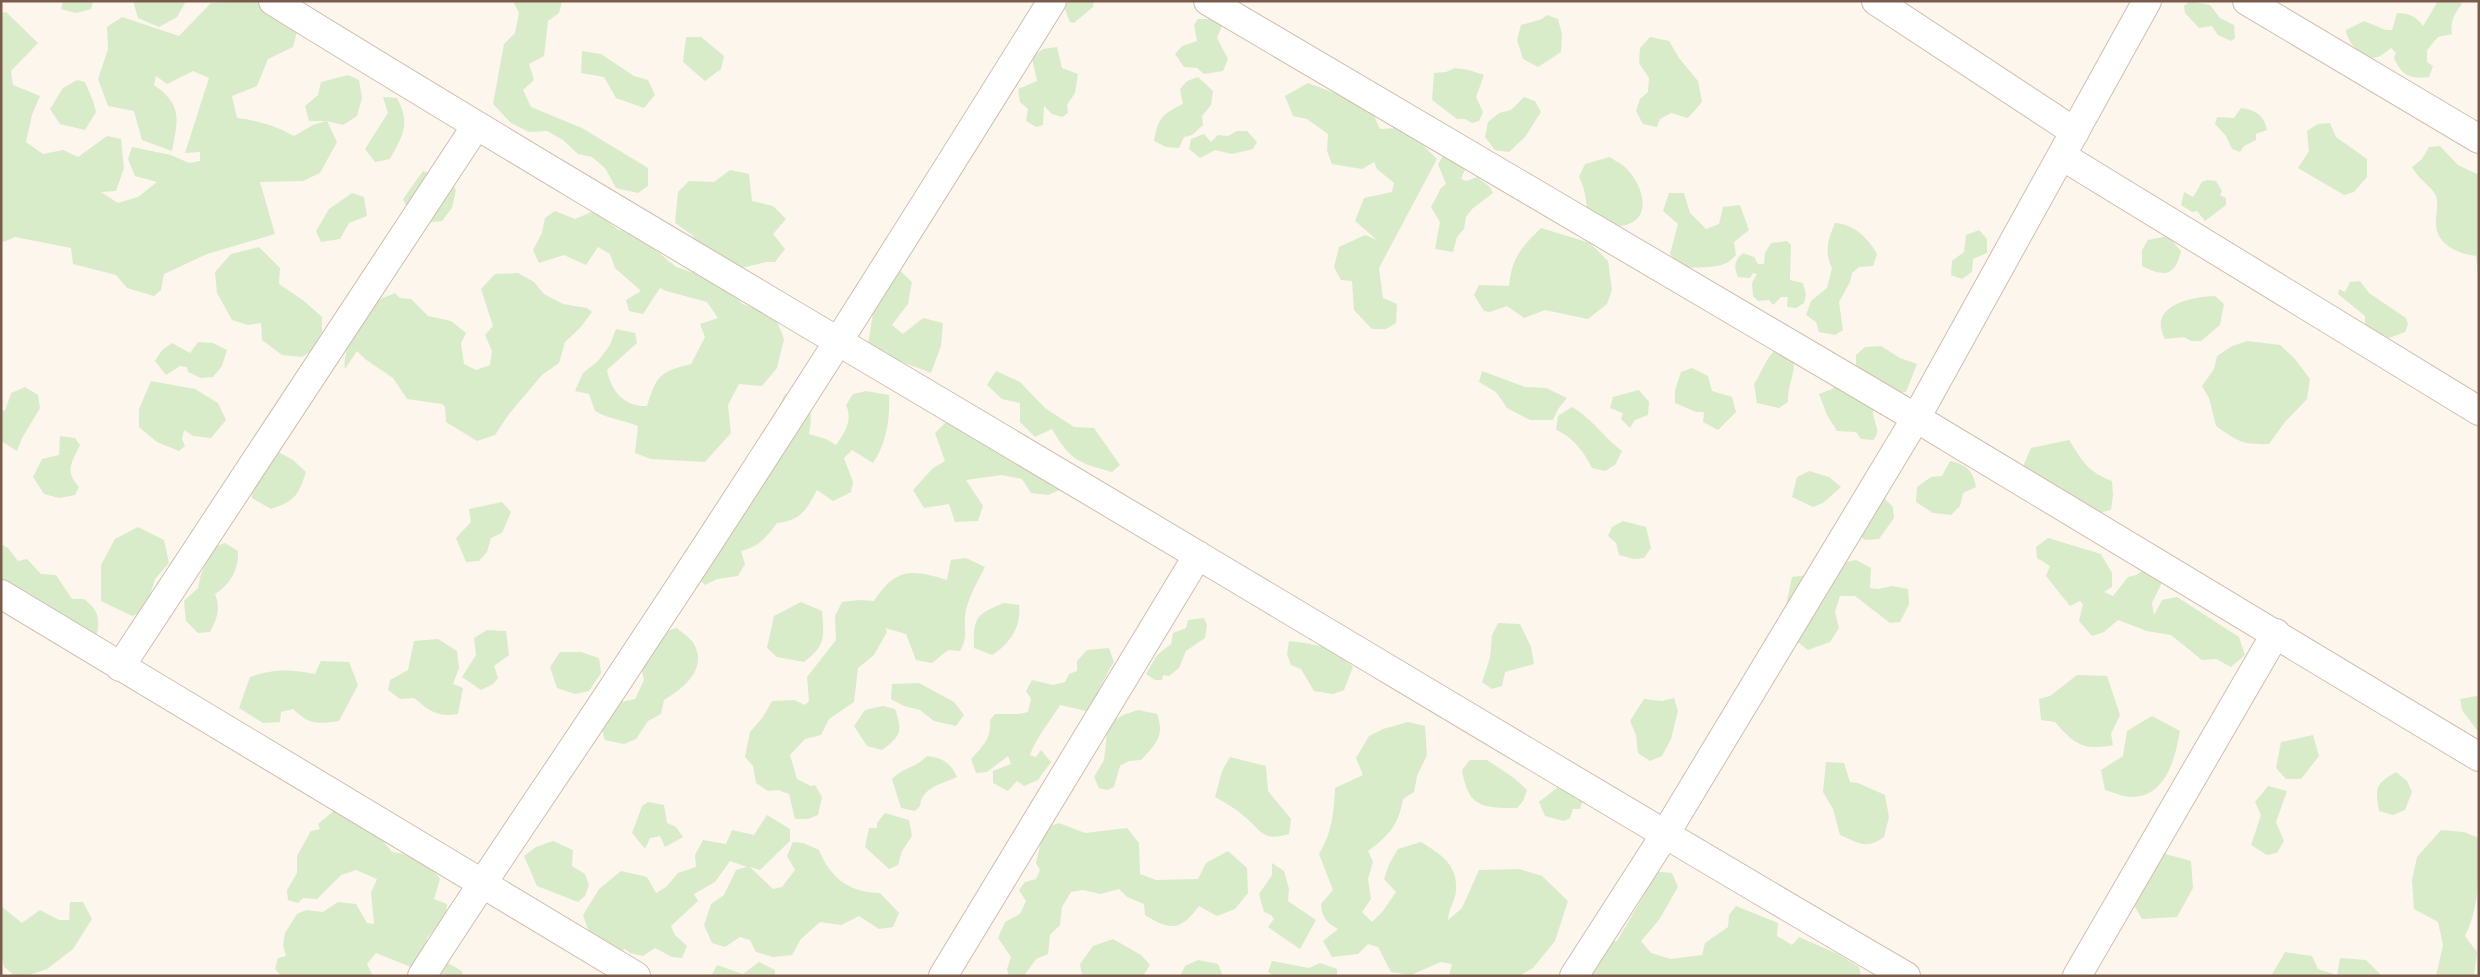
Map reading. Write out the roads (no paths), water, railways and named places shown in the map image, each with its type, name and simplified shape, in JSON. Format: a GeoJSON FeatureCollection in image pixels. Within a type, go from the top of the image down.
{"type":"FeatureCollection","features":[{"type":"Feature","properties":{"kind":"street"},"geometry":{"type":"LineString","coordinates":[[273,1],[476,126],[1198,555],[1664,836],[1906,976]]}},
{"type":"Feature","properties":{"kind":"street"},"geometry":{"type":"LineString","coordinates":[[422,976],[482,883],[638,651],[839,342],[1052,1]]}},
{"type":"Feature","properties":{"kind":"street"},"geometry":{"type":"LineString","coordinates":[[1208,1],[1916,418],[2276,633],[2479,757]]}},
{"type":"Feature","properties":{"kind":"street"},"geometry":{"type":"LineString","coordinates":[[1876,1],[2075,132]]}},
{"type":"Feature","properties":{"kind":"street"},"geometry":{"type":"LineString","coordinates":[[1574,976],[1664,836],[1916,418],[2147,1]]}},
{"type":"Feature","properties":{"kind":"street"},"geometry":{"type":"LineString","coordinates":[[2247,1],[2479,139]]}},
{"type":"Feature","properties":{"kind":"street"},"geometry":{"type":"LineString","coordinates":[[120,666],[476,126]]}},
{"type":"Feature","properties":{"kind":"street"},"geometry":{"type":"LineString","coordinates":[[2062,156],[2479,411]]}},
{"type":"Feature","properties":{"kind":"street"},"geometry":{"type":"LineString","coordinates":[[943,976],[1198,555]]}},
{"type":"Feature","properties":{"kind":"street"},"geometry":{"type":"LineString","coordinates":[[1,594],[636,976]]}},
{"type":"Feature","properties":{"kind":"street"},"geometry":{"type":"LineString","coordinates":[[2077,976],[2276,633]]}}]}
